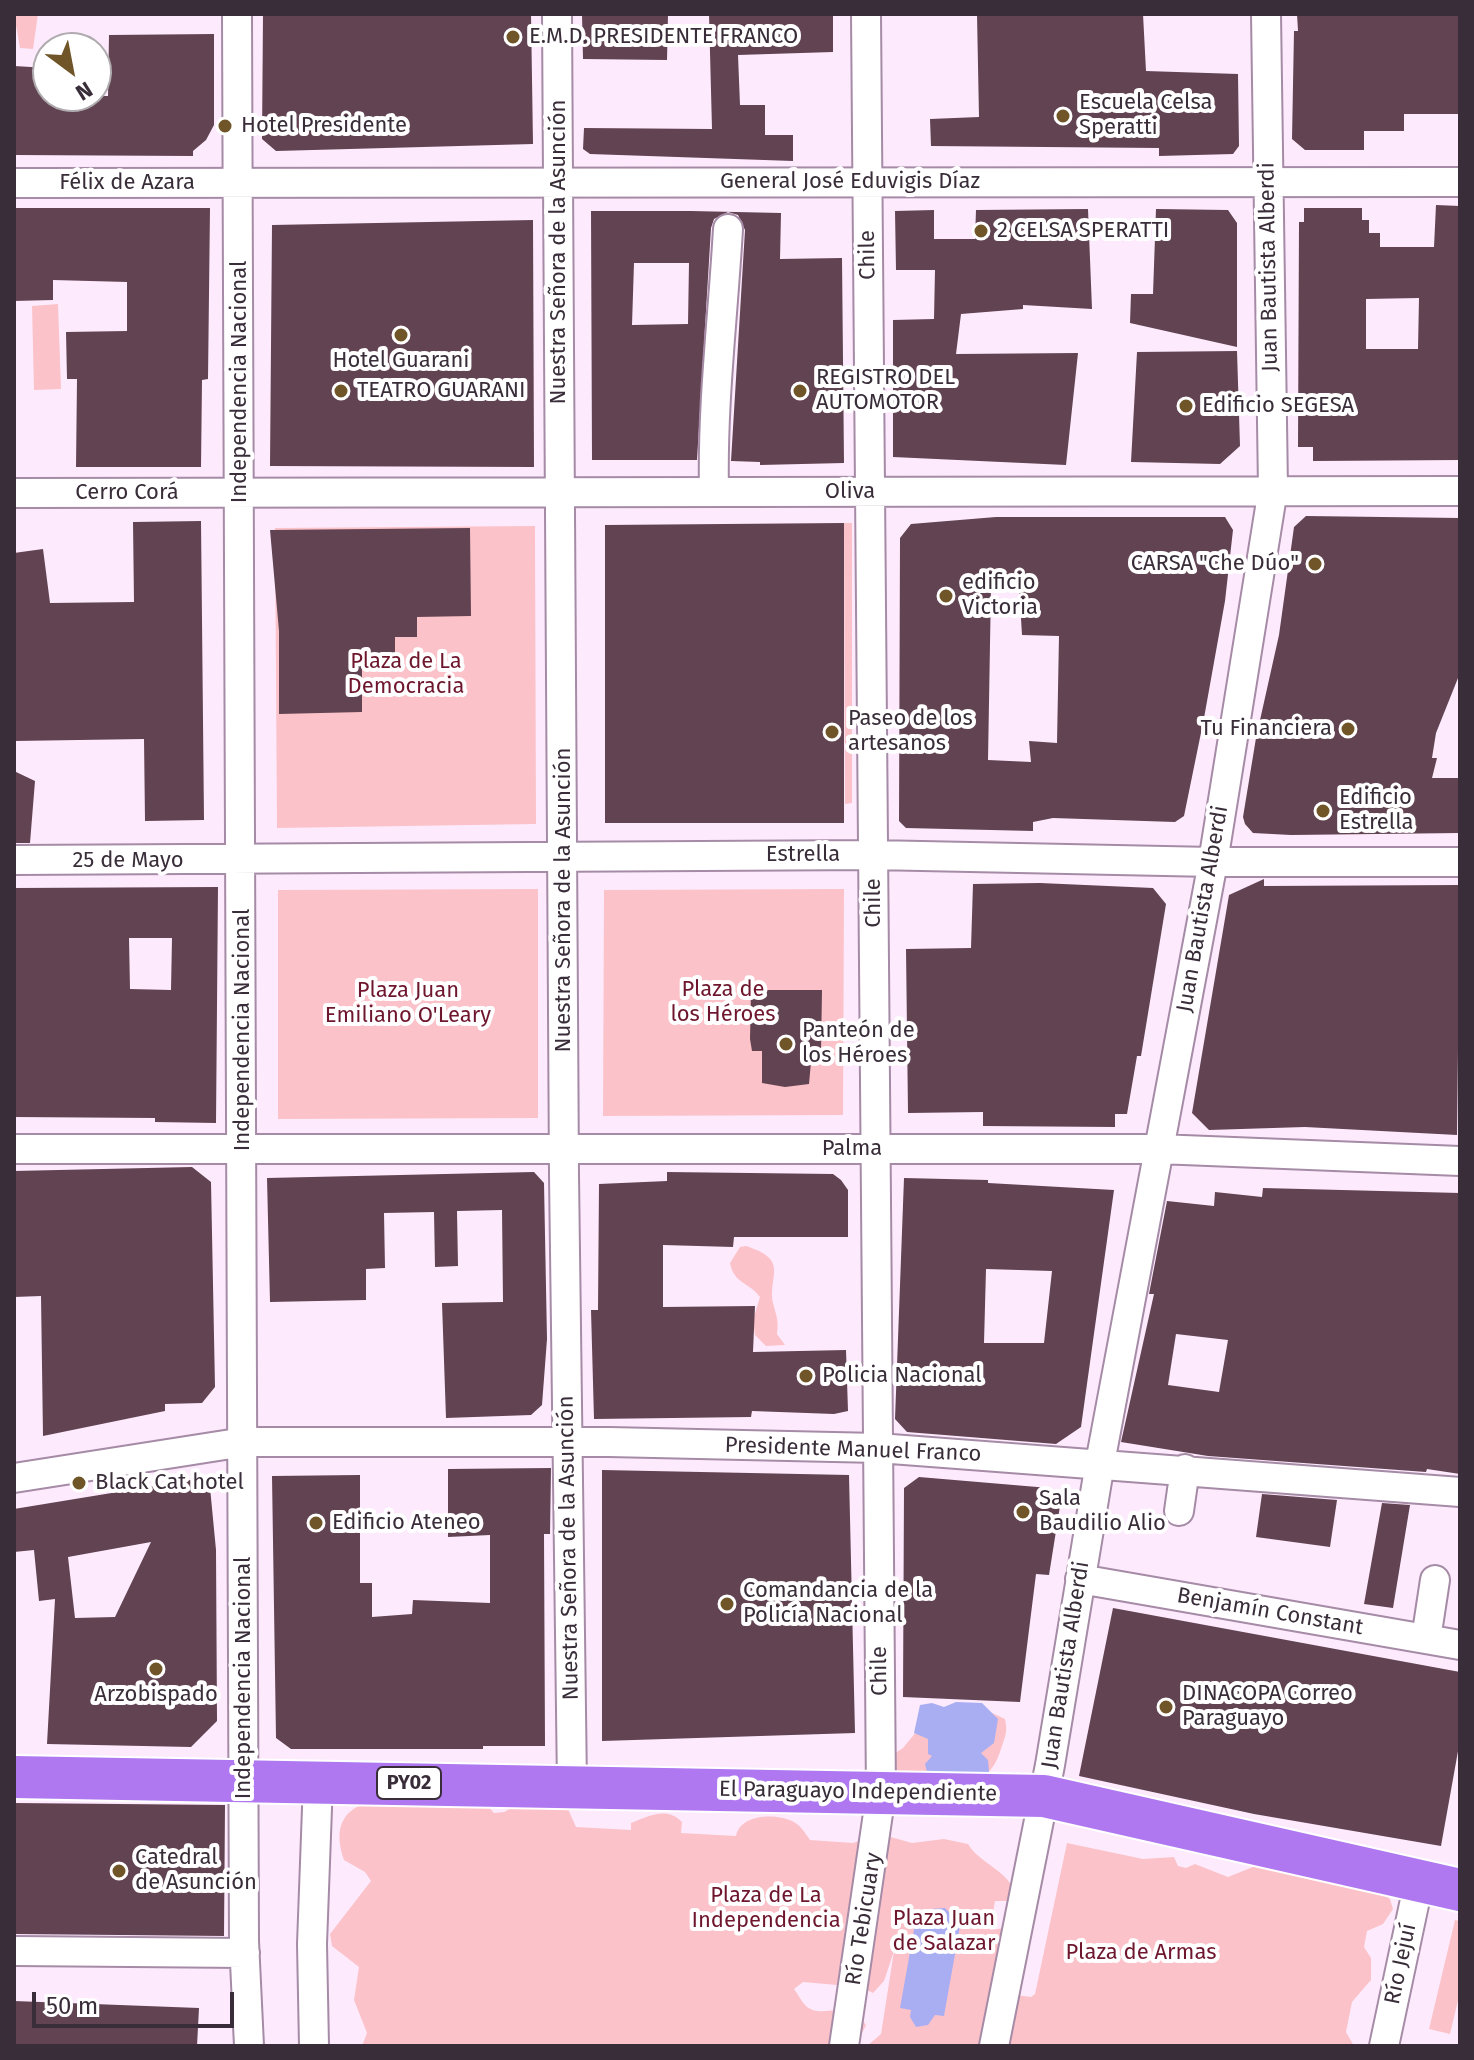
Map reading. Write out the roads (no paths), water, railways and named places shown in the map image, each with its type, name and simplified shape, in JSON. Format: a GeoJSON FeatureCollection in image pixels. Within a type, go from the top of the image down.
{"type":"FeatureCollection","features":[{"type":"Feature","properties":{"kind":"highway","name":"PY02"},"geometry":{"type":"LineString","coordinates":[[14,1777],[245,1780]]}},
{"type":"Feature","properties":{"kind":"highway","name":"El Paraguayo Independiente"},"geometry":{"type":"LineString","coordinates":[[245,1780],[1044,1796],[1449,1885]]}},
{"type":"Feature","properties":{"kind":"street","name":"Independencia Nacional"},"geometry":{"type":"LineString","coordinates":[[237,14],[245,1953],[249,2046]]}},
{"type":"Feature","properties":{"kind":"street","name":"Nuestra Señora de la Asunción"},"geometry":{"type":"LineString","coordinates":[[557,14],[572,1786]]}},
{"type":"Feature","properties":{"kind":"street","name":"Chile"},"geometry":{"type":"LineString","coordinates":[[866,14],[881,1793]]}},
{"type":"Feature","properties":{"kind":"street","name":"Juan Bautista Alberdi"},"geometry":{"type":"LineString","coordinates":[[994,2046],[1044,1796],[1100,1463],[1213,862],[1273,489],[1266,14]]}},
{"type":"Feature","properties":{"kind":"street","name":"General José Eduvigis Díaz"},"geometry":{"type":"LineString","coordinates":[[240,183],[1460,182]]}},
{"type":"Feature","properties":{"kind":"street","name":"Félix de Azara"},"geometry":{"type":"LineString","coordinates":[[14,183],[240,183]]}},
{"type":"Feature","properties":{"kind":"street"},"geometry":{"type":"LineString","coordinates":[[714,492],[715,377],[721,341],[728,229]]}},
{"type":"Feature","properties":{"kind":"street","name":"Oliva"},"geometry":{"type":"LineString","coordinates":[[241,493],[1460,491]]}},
{"type":"Feature","properties":{"kind":"street","name":"Cerro Corá"},"geometry":{"type":"LineString","coordinates":[[14,493],[241,493]]}},
{"type":"Feature","properties":{"kind":"street","name":"Estrella"},"geometry":{"type":"LineString","coordinates":[[242,861],[564,855],[873,855],[1213,862],[1460,862]]}},
{"type":"Feature","properties":{"kind":"street","name":"25 de Mayo"},"geometry":{"type":"LineString","coordinates":[[14,860],[242,861]]}},
{"type":"Feature","properties":{"kind":"street","name":"Palma"},"geometry":{"type":"LineString","coordinates":[[14,1149],[243,1154],[565,1148],[1158,1149],[1460,1161]]}},
{"type":"Feature","properties":{"kind":"street","name":"Presidente Manuel Franco"},"geometry":{"type":"LineString","coordinates":[[14,1478],[244,1442],[569,1443],[878,1448],[1460,1492]]}},
{"type":"Feature","properties":{"kind":"street"},"geometry":{"type":"LineString","coordinates":[[1179,1511],[1185,1469]]}},
{"type":"Feature","properties":{"kind":"street","name":"Benjamín Constant"},"geometry":{"type":"LineString","coordinates":[[1080,1579],[1460,1645]]}},
{"type":"Feature","properties":{"kind":"street"},"geometry":{"type":"LineString","coordinates":[[1426,1639],[1435,1580]]}},
{"type":"Feature","properties":{"kind":"street"},"geometry":{"type":"LineString","coordinates":[[314,2046],[311,1959],[318,1781]]}},
{"type":"Feature","properties":{"kind":"street","name":"Río Tebicuary"},"geometry":{"type":"LineString","coordinates":[[844,2046],[881,1793]]}},
{"type":"Feature","properties":{"kind":"street","name":"Río Jejuí"},"geometry":{"type":"LineString","coordinates":[[1384,2046],[1449,1885]]}},
{"type":"Feature","properties":{"kind":"street"},"geometry":{"type":"LineString","coordinates":[[14,1951],[245,1953]]}},
{"type":"Feature","properties":{"kind":"water"},"geometry":{"type":"Polygon","coordinates":[[[956,1702],[982,1703],[998,1719],[994,1743],[981,1753],[988,1760],[989,1772],[928,1776],[925,1764],[932,1756],[928,1754],[928,1739],[914,1733],[920,1705],[932,1703],[944,1707],[956,1702]]]}},
{"type":"Feature","properties":{"kind":"water"},"geometry":{"type":"Polygon","coordinates":[[[945,1908],[950,1913],[952,1925],[960,1926],[944,2016],[935,2015],[928,2025],[916,2027],[910,2017],[911,2010],[900,2008],[916,1918],[924,1919],[930,1909],[945,1908]]]}},
{"type":"Feature","properties":{"kind":"place","name":"E.M.D. PRESIDENTE FRANCO"},"geometry":{"type":"Point","coordinates":[513,37]}},
{"type":"Feature","properties":{"kind":"place","name":"Escuela Celsa Speratti"},"geometry":{"type":"Point","coordinates":[1063,116]}},
{"type":"Feature","properties":{"kind":"place","name":"Hotel Presidente"},"geometry":{"type":"Point","coordinates":[225,126]}},
{"type":"Feature","properties":{"kind":"place","name":"2 CELSA SPERATTI"},"geometry":{"type":"Point","coordinates":[981,231]}},
{"type":"Feature","properties":{"kind":"place","name":"Hotel Guarani"},"geometry":{"type":"Point","coordinates":[401,335]}},
{"type":"Feature","properties":{"kind":"place","name":"TEATRO GUARANI"},"geometry":{"type":"Point","coordinates":[341,391]}},
{"type":"Feature","properties":{"kind":"place","name":"REGISTRO DEL AUTOMOTOR"},"geometry":{"type":"Point","coordinates":[800,391]}},
{"type":"Feature","properties":{"kind":"place","name":"Edificio SEGESA"},"geometry":{"type":"Point","coordinates":[1186,406]}},
{"type":"Feature","properties":{"kind":"place","name":"CARSA \"Che Dúo\""},"geometry":{"type":"Point","coordinates":[1315,564]}},
{"type":"Feature","properties":{"kind":"place","name":"edificio Victoria"},"geometry":{"type":"Point","coordinates":[946,596]}},
{"type":"Feature","properties":{"kind":"place","name":"Tu Financiera"},"geometry":{"type":"Point","coordinates":[1348,729]}},
{"type":"Feature","properties":{"kind":"place","name":"Paseo de los artesanos"},"geometry":{"type":"Point","coordinates":[832,732]}},
{"type":"Feature","properties":{"kind":"place","name":"Edificio Estrella"},"geometry":{"type":"Point","coordinates":[1323,811]}},
{"type":"Feature","properties":{"kind":"place","name":"Panteón de los Héroes"},"geometry":{"type":"Point","coordinates":[786,1044]}},
{"type":"Feature","properties":{"kind":"place","name":"Policia Nacional"},"geometry":{"type":"Point","coordinates":[806,1376]}},
{"type":"Feature","properties":{"kind":"place","name":"Black Cat hotel"},"geometry":{"type":"Point","coordinates":[79,1483]}},
{"type":"Feature","properties":{"kind":"place","name":"Sala Baudilio Alio"},"geometry":{"type":"Point","coordinates":[1023,1512]}},
{"type":"Feature","properties":{"kind":"place","name":"Edificio Ateneo"},"geometry":{"type":"Point","coordinates":[316,1523]}},
{"type":"Feature","properties":{"kind":"place","name":"Comandancia de la Policía Nacional"},"geometry":{"type":"Point","coordinates":[727,1604]}},
{"type":"Feature","properties":{"kind":"place","name":"Arzobispado"},"geometry":{"type":"Point","coordinates":[156,1669]}},
{"type":"Feature","properties":{"kind":"place","name":"DINACOPA Correo Paraguayo"},"geometry":{"type":"Point","coordinates":[1166,1707]}},
{"type":"Feature","properties":{"kind":"place","name":"Catedral de Asunción"},"geometry":{"type":"Point","coordinates":[119,1871]}},
{"type":"Feature","properties":{"kind":"park label","name":"Plaza de La Democracia"},"geometry":{"type":"Point","coordinates":[406,674]}},
{"type":"Feature","properties":{"kind":"park label","name":"Plaza de los Héroes"},"geometry":{"type":"Point","coordinates":[723,1002]}},
{"type":"Feature","properties":{"kind":"park label","name":"Plaza Juan Emiliano O'Leary"},"geometry":{"type":"Point","coordinates":[408,1004]}},
{"type":"Feature","properties":{"kind":"park label","name":"Plaza de La Independencia"},"geometry":{"type":"Point","coordinates":[766,1908]}},
{"type":"Feature","properties":{"kind":"park label","name":"Plaza Juan de Salazar"},"geometry":{"type":"Point","coordinates":[944,1932]}},
{"type":"Feature","properties":{"kind":"park label","name":"Plaza de Armas"},"geometry":{"type":"Point","coordinates":[1141,1953]}}]}
